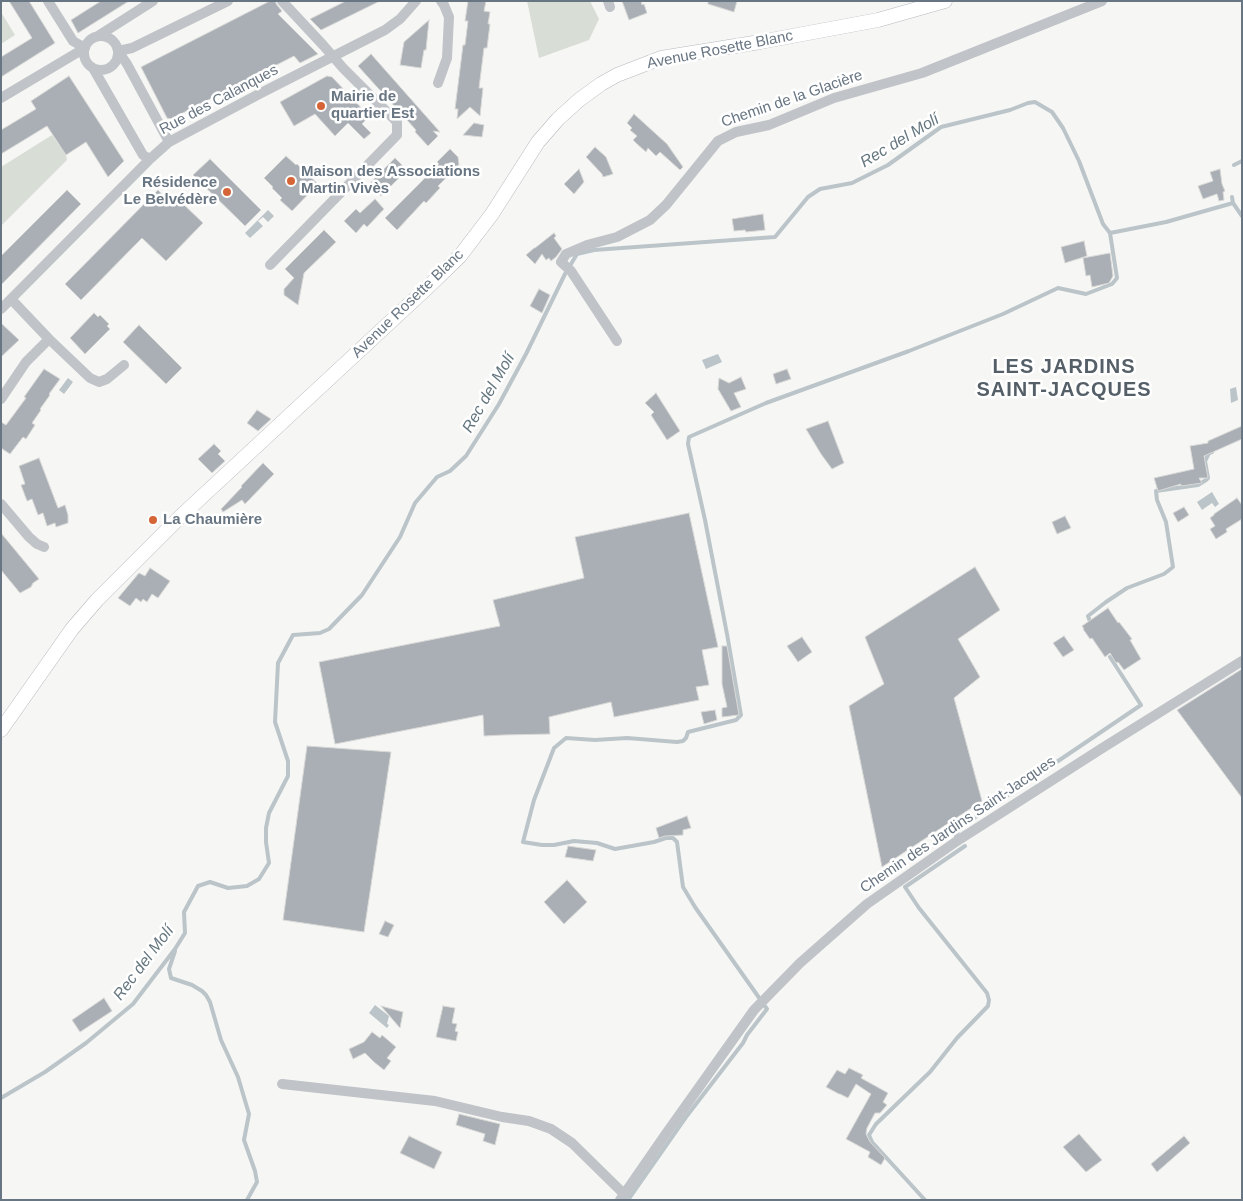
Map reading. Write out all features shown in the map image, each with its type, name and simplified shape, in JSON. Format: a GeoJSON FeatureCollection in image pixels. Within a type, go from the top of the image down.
{"type":"FeatureCollection","features":[{"type":"Feature","properties":{"kind":"main road","name":"Avenue Rosette Blanc"},"geometry":{"type":"LineString","coordinates":[[1,730],[72,628],[97,600],[180,517],[454,262],[492,214],[538,142],[558,119],[579,100],[617,75],[661,58],[878,20],[946,1]]}},
{"type":"Feature","properties":{"kind":"street"},"geometry":{"type":"LineString","coordinates":[[48,1],[74,41],[84,48]]}},
{"type":"Feature","properties":{"kind":"street"},"geometry":{"type":"LineString","coordinates":[[1,98],[84,48],[90,40],[153,1]]}},
{"type":"Feature","properties":{"kind":"street"},"geometry":{"type":"LineString","coordinates":[[118,51],[132,48],[228,1]]}},
{"type":"Feature","properties":{"kind":"street"},"geometry":{"type":"LineString","coordinates":[[270,265],[397,135],[397,122],[333,57],[282,1]]}},
{"type":"Feature","properties":{"kind":"street","name":"Rue des Calanques"},"geometry":{"type":"LineString","coordinates":[[1,309],[169,142],[385,30],[400,19],[416,1]]}},
{"type":"Feature","properties":{"kind":"street"},"geometry":{"type":"LineString","coordinates":[[438,83],[447,58],[450,17],[441,1]]}},
{"type":"Feature","properties":{"kind":"street","name":"Chemin de la Glacière"},"geometry":{"type":"LineString","coordinates":[[617,341],[568,269],[561,262],[566,254],[587,245],[617,237],[650,220],[666,205],[718,141],[736,132],[768,125],[834,98],[922,73],[1102,1]]}},
{"type":"Feature","properties":{"kind":"street"},"geometry":{"type":"LineString","coordinates":[[98,36],[109,37],[114,41],[169,142]]}},
{"type":"Feature","properties":{"kind":"street"},"geometry":{"type":"LineString","coordinates":[[84,48],[85,59],[93,68],[143,155],[150,159]]}},
{"type":"Feature","properties":{"kind":"street"},"geometry":{"type":"LineString","coordinates":[[93,68],[103,70],[112,65],[118,56],[118,51]]}},
{"type":"Feature","properties":{"kind":"street"},"geometry":{"type":"LineString","coordinates":[[11,299],[90,378],[99,382],[107,379],[124,365]]}},
{"type":"Feature","properties":{"kind":"street"},"geometry":{"type":"LineString","coordinates":[[1,399],[26,362],[49,339]]}},
{"type":"Feature","properties":{"kind":"street"},"geometry":{"type":"LineString","coordinates":[[1,504],[29,537],[44,547]]}},
{"type":"Feature","properties":{"kind":"street","name":"Chemin des Jardins Saint-Jacques"},"geometry":{"type":"LineString","coordinates":[[622,1197],[754,1010],[800,963],[867,904],[957,841],[1242,661]]}},
{"type":"Feature","properties":{"kind":"street"},"geometry":{"type":"LineString","coordinates":[[282,1084],[434,1101],[502,1117],[529,1121],[551,1129],[572,1143],[622,1197]]}},
{"type":"Feature","properties":{"kind":"shaded area"},"geometry":{"type":"Polygon","coordinates":[[[527,1],[590,1],[599,19],[589,40],[539,58],[527,1]]]}},
{"type":"Feature","properties":{"kind":"shaded area"},"geometry":{"type":"Polygon","coordinates":[[[1,12],[15,35],[1,44],[1,12]]]}},
{"type":"Feature","properties":{"kind":"shaded area"},"geometry":{"type":"Polygon","coordinates":[[[52,135],[66,155],[67,160],[1,226],[1,167],[52,135]]]}},
{"type":"Feature","properties":{"kind":"shaded area"},"geometry":{"type":"Polygon","coordinates":[[[268,210],[274,216],[268,222],[263,217],[258,221],[263,226],[250,238],[245,233],[268,210]]]}},
{"type":"Feature","properties":{"kind":"shaded area"},"geometry":{"type":"Polygon","coordinates":[[[718,354],[722,362],[706,369],[702,360],[718,354]]]}},
{"type":"Feature","properties":{"kind":"shaded area"},"geometry":{"type":"Polygon","coordinates":[[[68,378],[73,382],[64,394],[59,390],[68,378]]]}},
{"type":"Feature","properties":{"kind":"shaded area"},"geometry":{"type":"Polygon","coordinates":[[[1236,387],[1238,400],[1231,403],[1230,389],[1236,387]]]}},
{"type":"Feature","properties":{"kind":"shaded area"},"geometry":{"type":"Polygon","coordinates":[[[1212,492],[1219,504],[1215,507],[1212,503],[1202,510],[1197,502],[1212,492]]]}},
{"type":"Feature","properties":{"kind":"shaded area"},"geometry":{"type":"Polygon","coordinates":[[[375,1005],[389,1016],[387,1028],[369,1013],[375,1005]]]}},
{"type":"Feature","properties":{"kind":"building"},"geometry":{"type":"Polygon","coordinates":[[[9,1],[29,1],[55,43],[1,77],[1,57],[32,38],[9,1]]]}},
{"type":"Feature","properties":{"kind":"building"},"geometry":{"type":"Polygon","coordinates":[[[101,1],[129,1],[78,33],[71,20],[101,1]]]}},
{"type":"Feature","properties":{"kind":"building"},"geometry":{"type":"Polygon","coordinates":[[[270,1],[275,1],[282,11],[278,14],[318,54],[300,63],[294,56],[171,119],[167,118],[141,67],[270,1]]]}},
{"type":"Feature","properties":{"kind":"building"},"geometry":{"type":"Polygon","coordinates":[[[346,1],[380,1],[321,30],[310,19],[346,1]]]}},
{"type":"Feature","properties":{"kind":"building"},"geometry":{"type":"Polygon","coordinates":[[[468,1],[486,1],[484,11],[490,12],[488,24],[490,24],[487,48],[484,48],[479,88],[483,88],[480,116],[470,107],[457,119],[458,109],[455,109],[468,21],[465,21],[468,1]]]}},
{"type":"Feature","properties":{"kind":"building"},"geometry":{"type":"Polygon","coordinates":[[[622,1],[641,1],[647,13],[629,20],[622,1]]]}},
{"type":"Feature","properties":{"kind":"building"},"geometry":{"type":"Polygon","coordinates":[[[708,1],[737,1],[734,12],[708,4],[708,1]]]}},
{"type":"Feature","properties":{"kind":"building"},"geometry":{"type":"Polygon","coordinates":[[[429,20],[426,50],[424,50],[421,68],[400,65],[404,42],[429,20]]]}},
{"type":"Feature","properties":{"kind":"building"},"geometry":{"type":"Polygon","coordinates":[[[371,54],[440,132],[433,131],[438,136],[428,146],[415,132],[416,130],[358,66],[371,54]]]}},
{"type":"Feature","properties":{"kind":"building"},"geometry":{"type":"Polygon","coordinates":[[[69,76],[124,161],[108,177],[86,142],[66,155],[47,126],[1,154],[1,130],[36,109],[31,101],[69,76]]]}},
{"type":"Feature","properties":{"kind":"building","name":"Mairie de quartier Est"},"geometry":{"type":"Polygon","coordinates":[[[327,76],[332,77],[369,116],[362,124],[371,133],[364,139],[348,123],[335,136],[315,114],[294,126],[280,102],[327,76]]]}},
{"type":"Feature","properties":{"kind":"building"},"geometry":{"type":"Polygon","coordinates":[[[634,114],[667,144],[683,167],[680,170],[660,152],[656,156],[648,148],[646,152],[633,140],[637,136],[630,130],[632,128],[627,123],[634,114]]]}},
{"type":"Feature","properties":{"kind":"building"},"geometry":{"type":"Polygon","coordinates":[[[474,123],[484,125],[482,137],[463,135],[474,123]]]}},
{"type":"Feature","properties":{"kind":"building"},"geometry":{"type":"Polygon","coordinates":[[[595,147],[606,157],[613,174],[603,177],[586,157],[595,147]]]}},
{"type":"Feature","properties":{"kind":"building"},"geometry":{"type":"Polygon","coordinates":[[[450,149],[458,157],[459,165],[438,186],[440,188],[426,203],[424,201],[397,230],[385,218],[439,164],[437,162],[450,149]]]}},
{"type":"Feature","properties":{"kind":"building","name":"Maison des Associations Martin Vivès"},"geometry":{"type":"Polygon","coordinates":[[[286,156],[318,184],[292,211],[280,200],[282,198],[264,178],[286,156]]]}},
{"type":"Feature","properties":{"kind":"building"},"geometry":{"type":"Polygon","coordinates":[[[395,158],[407,170],[381,196],[369,184],[395,158]]]}},
{"type":"Feature","properties":{"kind":"building","name":"Résidence Le Belvédère"},"geometry":{"type":"Polygon","coordinates":[[[210,159],[261,210],[245,226],[193,175],[210,159]]]}},
{"type":"Feature","properties":{"kind":"building"},"geometry":{"type":"Polygon","coordinates":[[[579,169],[584,182],[574,194],[564,184],[579,169]]]}},
{"type":"Feature","properties":{"kind":"building"},"geometry":{"type":"Polygon","coordinates":[[[1220,169],[1225,191],[1223,192],[1224,200],[1219,201],[1217,194],[1203,199],[1198,186],[1213,181],[1210,172],[1220,169]]]}},
{"type":"Feature","properties":{"kind":"building"},"geometry":{"type":"Polygon","coordinates":[[[67,190],[81,204],[1,285],[1,256],[67,190]]]}},
{"type":"Feature","properties":{"kind":"building"},"geometry":{"type":"Polygon","coordinates":[[[158,190],[173,206],[179,200],[203,223],[166,261],[142,238],[81,300],[65,284],[158,190]]]}},
{"type":"Feature","properties":{"kind":"building"},"geometry":{"type":"Polygon","coordinates":[[[375,199],[384,209],[367,227],[364,224],[356,233],[344,221],[356,209],[360,213],[375,199]]]}},
{"type":"Feature","properties":{"kind":"building"},"geometry":{"type":"Polygon","coordinates":[[[763,214],[765,230],[734,231],[732,219],[763,214]]]}},
{"type":"Feature","properties":{"kind":"building"},"geometry":{"type":"Polygon","coordinates":[[[324,230],[336,242],[304,273],[298,305],[284,295],[284,289],[294,278],[285,269],[324,230]]]}},
{"type":"Feature","properties":{"kind":"building"},"geometry":{"type":"Polygon","coordinates":[[[554,233],[556,236],[554,238],[562,249],[551,261],[549,258],[546,260],[542,254],[535,264],[526,255],[554,233]]]}},
{"type":"Feature","properties":{"kind":"building"},"geometry":{"type":"Polygon","coordinates":[[[1084,241],[1087,256],[1065,263],[1061,247],[1084,241]]]}},
{"type":"Feature","properties":{"kind":"building"},"geometry":{"type":"Polygon","coordinates":[[[1110,253],[1113,276],[1109,283],[1092,287],[1090,275],[1086,276],[1083,258],[1110,253]]]}},
{"type":"Feature","properties":{"kind":"building"},"geometry":{"type":"Polygon","coordinates":[[[539,289],[550,295],[542,313],[530,306],[539,289]]]}},
{"type":"Feature","properties":{"kind":"building"},"geometry":{"type":"Polygon","coordinates":[[[94,313],[98,317],[100,315],[109,324],[107,326],[110,329],[85,354],[70,338],[94,313]]]}},
{"type":"Feature","properties":{"kind":"building"},"geometry":{"type":"Polygon","coordinates":[[[1,323],[19,340],[1,357],[1,323]]]}},
{"type":"Feature","properties":{"kind":"building"},"geometry":{"type":"Polygon","coordinates":[[[139,325],[182,368],[166,384],[123,342],[139,325]]]}},
{"type":"Feature","properties":{"kind":"building"},"geometry":{"type":"Polygon","coordinates":[[[44,369],[60,379],[32,423],[35,425],[26,439],[23,437],[10,454],[1,448],[1,422],[6,425],[44,369]]]}},
{"type":"Feature","properties":{"kind":"building"},"geometry":{"type":"Polygon","coordinates":[[[787,369],[791,379],[776,384],[773,374],[787,369]]]}},
{"type":"Feature","properties":{"kind":"building"},"geometry":{"type":"Polygon","coordinates":[[[741,377],[746,389],[734,393],[741,407],[731,411],[718,389],[719,378],[729,383],[741,377]]]}},
{"type":"Feature","properties":{"kind":"building"},"geometry":{"type":"Polygon","coordinates":[[[656,393],[680,431],[667,440],[651,415],[654,412],[645,403],[656,393]]]}},
{"type":"Feature","properties":{"kind":"building"},"geometry":{"type":"Polygon","coordinates":[[[257,410],[271,419],[258,431],[247,423],[257,410]]]}},
{"type":"Feature","properties":{"kind":"building"},"geometry":{"type":"Polygon","coordinates":[[[828,421],[844,463],[832,469],[806,429],[828,421]]]}},
{"type":"Feature","properties":{"kind":"building"},"geometry":{"type":"Polygon","coordinates":[[[1242,426],[1242,439],[1204,456],[1208,478],[1199,478],[1202,483],[1181,486],[1181,484],[1158,491],[1154,478],[1194,469],[1190,446],[1208,443],[1208,441],[1242,426]]]}},
{"type":"Feature","properties":{"kind":"building"},"geometry":{"type":"Polygon","coordinates":[[[214,444],[221,451],[218,454],[225,461],[212,473],[198,459],[214,444]]]}},
{"type":"Feature","properties":{"kind":"building"},"geometry":{"type":"Polygon","coordinates":[[[39,458],[58,508],[65,505],[68,523],[56,527],[55,523],[47,526],[43,513],[38,515],[32,499],[27,501],[21,485],[25,484],[19,466],[39,458]]]}},
{"type":"Feature","properties":{"kind":"building"},"geometry":{"type":"Polygon","coordinates":[[[263,463],[274,474],[245,504],[242,500],[223,512],[221,509],[263,463]]]}},
{"type":"Feature","properties":{"kind":"building"},"geometry":{"type":"Polygon","coordinates":[[[1237,498],[1242,505],[1242,519],[1226,529],[1227,532],[1216,539],[1210,529],[1215,526],[1210,518],[1237,498]]]}},
{"type":"Feature","properties":{"kind":"building"},"geometry":{"type":"Polygon","coordinates":[[[1184,507],[1189,515],[1178,522],[1173,513],[1184,507]]]}},
{"type":"Feature","properties":{"kind":"building"},"geometry":{"type":"Polygon","coordinates":[[[689,513],[718,647],[702,650],[709,685],[696,687],[699,700],[614,717],[611,702],[549,717],[550,734],[484,736],[483,715],[335,744],[319,662],[500,626],[493,600],[584,578],[575,537],[689,513]]]}},
{"type":"Feature","properties":{"kind":"building"},"geometry":{"type":"Polygon","coordinates":[[[1065,516],[1071,528],[1057,534],[1052,522],[1065,516]]]}},
{"type":"Feature","properties":{"kind":"building"},"geometry":{"type":"Polygon","coordinates":[[[1,533],[39,579],[31,587],[20,593],[1,570],[1,533]]]}},
{"type":"Feature","properties":{"kind":"building"},"geometry":{"type":"Polygon","coordinates":[[[975,567],[1000,610],[958,639],[980,677],[954,698],[982,801],[882,867],[849,706],[884,684],[865,637],[975,567]]]}},
{"type":"Feature","properties":{"kind":"building"},"geometry":{"type":"Polygon","coordinates":[[[150,568],[170,581],[158,598],[152,594],[147,602],[143,599],[141,602],[136,598],[130,606],[118,598],[139,573],[145,576],[150,568]]]}},
{"type":"Feature","properties":{"kind":"building"},"geometry":{"type":"Polygon","coordinates":[[[1108,608],[1132,639],[1130,640],[1141,659],[1124,670],[1118,662],[1116,663],[1110,653],[1105,657],[1082,626],[1108,608]]]}},
{"type":"Feature","properties":{"kind":"building"},"geometry":{"type":"Polygon","coordinates":[[[1064,636],[1074,650],[1063,657],[1053,643],[1064,636]]]}},
{"type":"Feature","properties":{"kind":"building"},"geometry":{"type":"Polygon","coordinates":[[[802,637],[812,652],[798,662],[787,646],[802,637]]]}},
{"type":"Feature","properties":{"kind":"building"},"geometry":{"type":"Polygon","coordinates":[[[722,646],[727,646],[739,715],[722,717],[722,708],[727,707],[722,684],[722,646]]]}},
{"type":"Feature","properties":{"kind":"building"},"geometry":{"type":"Polygon","coordinates":[[[1242,669],[1242,798],[1177,710],[1242,669]]]}},
{"type":"Feature","properties":{"kind":"building"},"geometry":{"type":"Polygon","coordinates":[[[715,710],[717,720],[704,724],[701,712],[715,710]]]}},
{"type":"Feature","properties":{"kind":"building"},"geometry":{"type":"Polygon","coordinates":[[[307,746],[391,752],[364,932],[283,920],[307,746]]]}},
{"type":"Feature","properties":{"kind":"building"},"geometry":{"type":"Polygon","coordinates":[[[687,816],[691,828],[683,830],[683,835],[659,838],[656,828],[687,816]]]}},
{"type":"Feature","properties":{"kind":"building"},"geometry":{"type":"Polygon","coordinates":[[[568,846],[596,850],[593,861],[565,857],[568,846]]]}},
{"type":"Feature","properties":{"kind":"building"},"geometry":{"type":"Polygon","coordinates":[[[567,880],[587,902],[564,924],[544,902],[567,880]]]}},
{"type":"Feature","properties":{"kind":"building"},"geometry":{"type":"Polygon","coordinates":[[[385,921],[394,925],[388,937],[379,934],[385,921]]]}},
{"type":"Feature","properties":{"kind":"building"},"geometry":{"type":"Polygon","coordinates":[[[104,998],[112,1011],[80,1032],[72,1020],[104,998]]]}},
{"type":"Feature","properties":{"kind":"building"},"geometry":{"type":"Polygon","coordinates":[[[381,1006],[403,1012],[400,1028],[381,1006]]]}},
{"type":"Feature","properties":{"kind":"building"},"geometry":{"type":"Polygon","coordinates":[[[443,1006],[455,1008],[452,1023],[457,1024],[455,1031],[458,1032],[456,1041],[436,1037],[443,1006]]]}},
{"type":"Feature","properties":{"kind":"building"},"geometry":{"type":"Polygon","coordinates":[[[372,1032],[380,1038],[382,1035],[396,1047],[387,1058],[391,1061],[384,1070],[365,1053],[353,1059],[349,1049],[364,1042],[372,1032]]]}},
{"type":"Feature","properties":{"kind":"building"},"geometry":{"type":"Polygon","coordinates":[[[849,1068],[863,1075],[861,1078],[888,1093],[883,1102],[887,1105],[880,1113],[875,1113],[866,1134],[870,1142],[885,1158],[881,1165],[868,1157],[870,1152],[846,1139],[871,1094],[856,1084],[848,1098],[826,1087],[837,1070],[845,1074],[849,1068]]]}},
{"type":"Feature","properties":{"kind":"building"},"geometry":{"type":"Polygon","coordinates":[[[459,1114],[500,1124],[495,1145],[483,1141],[485,1134],[456,1125],[459,1114]]]}},
{"type":"Feature","properties":{"kind":"building"},"geometry":{"type":"Polygon","coordinates":[[[1079,1134],[1102,1160],[1086,1172],[1063,1147],[1079,1134]]]}},
{"type":"Feature","properties":{"kind":"building"},"geometry":{"type":"Polygon","coordinates":[[[409,1136],[442,1152],[434,1169],[400,1153],[409,1136]]]}},
{"type":"Feature","properties":{"kind":"building"},"geometry":{"type":"Polygon","coordinates":[[[1184,1136],[1190,1143],[1157,1172],[1151,1164],[1184,1136]]]}},
{"type":"Feature","properties":{"kind":"waterway","name":"Rec del Molí"},"geometry":{"type":"LineString","coordinates":[[1,1098],[45,1072],[86,1043],[133,1004],[185,933],[184,912],[198,886],[210,882],[228,888],[247,886],[259,879],[269,863],[266,842],[269,813],[288,776],[288,761],[275,722],[278,663],[293,635],[320,633],[329,629],[362,595],[400,537],[415,503],[437,477],[450,471],[466,456],[499,404],[577,254],[594,250],[775,237],[808,197],[820,189],[852,183],[888,165],[941,127],[1035,102],[1052,112],[1063,128],[1079,161],[1103,224],[1110,233],[1166,222],[1233,203],[1232,197]]}},
{"type":"Feature","properties":{"kind":"waterway","name":"Rec del Molí"},"geometry":{"type":"LineString","coordinates":[[1234,165],[1242,161]]}},
{"type":"Feature","properties":{"kind":"waterway"},"geometry":{"type":"LineString","coordinates":[[1233,203],[1242,216]]}},
{"type":"Feature","properties":{"kind":"waterway"},"geometry":{"type":"LineString","coordinates":[[628,1200],[686,1117],[767,1009],[683,887],[677,842],[673,838],[615,849],[597,843],[574,841],[554,845],[523,842],[534,800],[554,748],[566,738],[595,740],[627,738],[677,742],[683,741],[688,732],[736,720],[741,715],[705,520],[688,444],[689,437],[766,403],[909,351],[1003,314],[1058,288],[1086,294],[1112,284],[1117,278],[1110,233]]}},
{"type":"Feature","properties":{"kind":"waterway"},"geometry":{"type":"LineString","coordinates":[[1091,624],[1088,616],[1106,602],[1127,588],[1164,574],[1173,567],[1166,522],[1157,500],[1156,491],[1198,485],[1206,480],[1208,478],[1205,461],[1209,453],[1212,452]]}},
{"type":"Feature","properties":{"kind":"waterway"},"geometry":{"type":"LineString","coordinates":[[956,836],[959,828],[1141,705],[1110,657]]}},
{"type":"Feature","properties":{"kind":"waterway"},"geometry":{"type":"LineString","coordinates":[[925,1200],[872,1142],[869,1135],[876,1124],[930,1072],[957,1038],[988,1006],[987,993],[919,908],[905,887],[965,846]]}},
{"type":"Feature","properties":{"kind":"waterway"},"geometry":{"type":"LineString","coordinates":[[175,951],[169,969],[171,978],[192,985],[206,995],[210,1002],[221,1040],[238,1077],[249,1114],[244,1140],[257,1182],[247,1200]]}},
{"type":"Feature","properties":{"kind":"place","name":"Mairie de quartier Est"},"geometry":{"type":"Point","coordinates":[321,106]}},
{"type":"Feature","properties":{"kind":"place","name":"Maison des Associations Martin Vivès"},"geometry":{"type":"Point","coordinates":[291,181]}},
{"type":"Feature","properties":{"kind":"place","name":"Résidence Le Belvédère"},"geometry":{"type":"Point","coordinates":[227,192]}},
{"type":"Feature","properties":{"kind":"place","name":"La Chaumière"},"geometry":{"type":"Point","coordinates":[153,520]}},
{"type":"Feature","properties":{"kind":"district","name":"LES JARDINS SAINT-JACQUES"},"geometry":{"type":"Point","coordinates":[1064,378]}}]}
